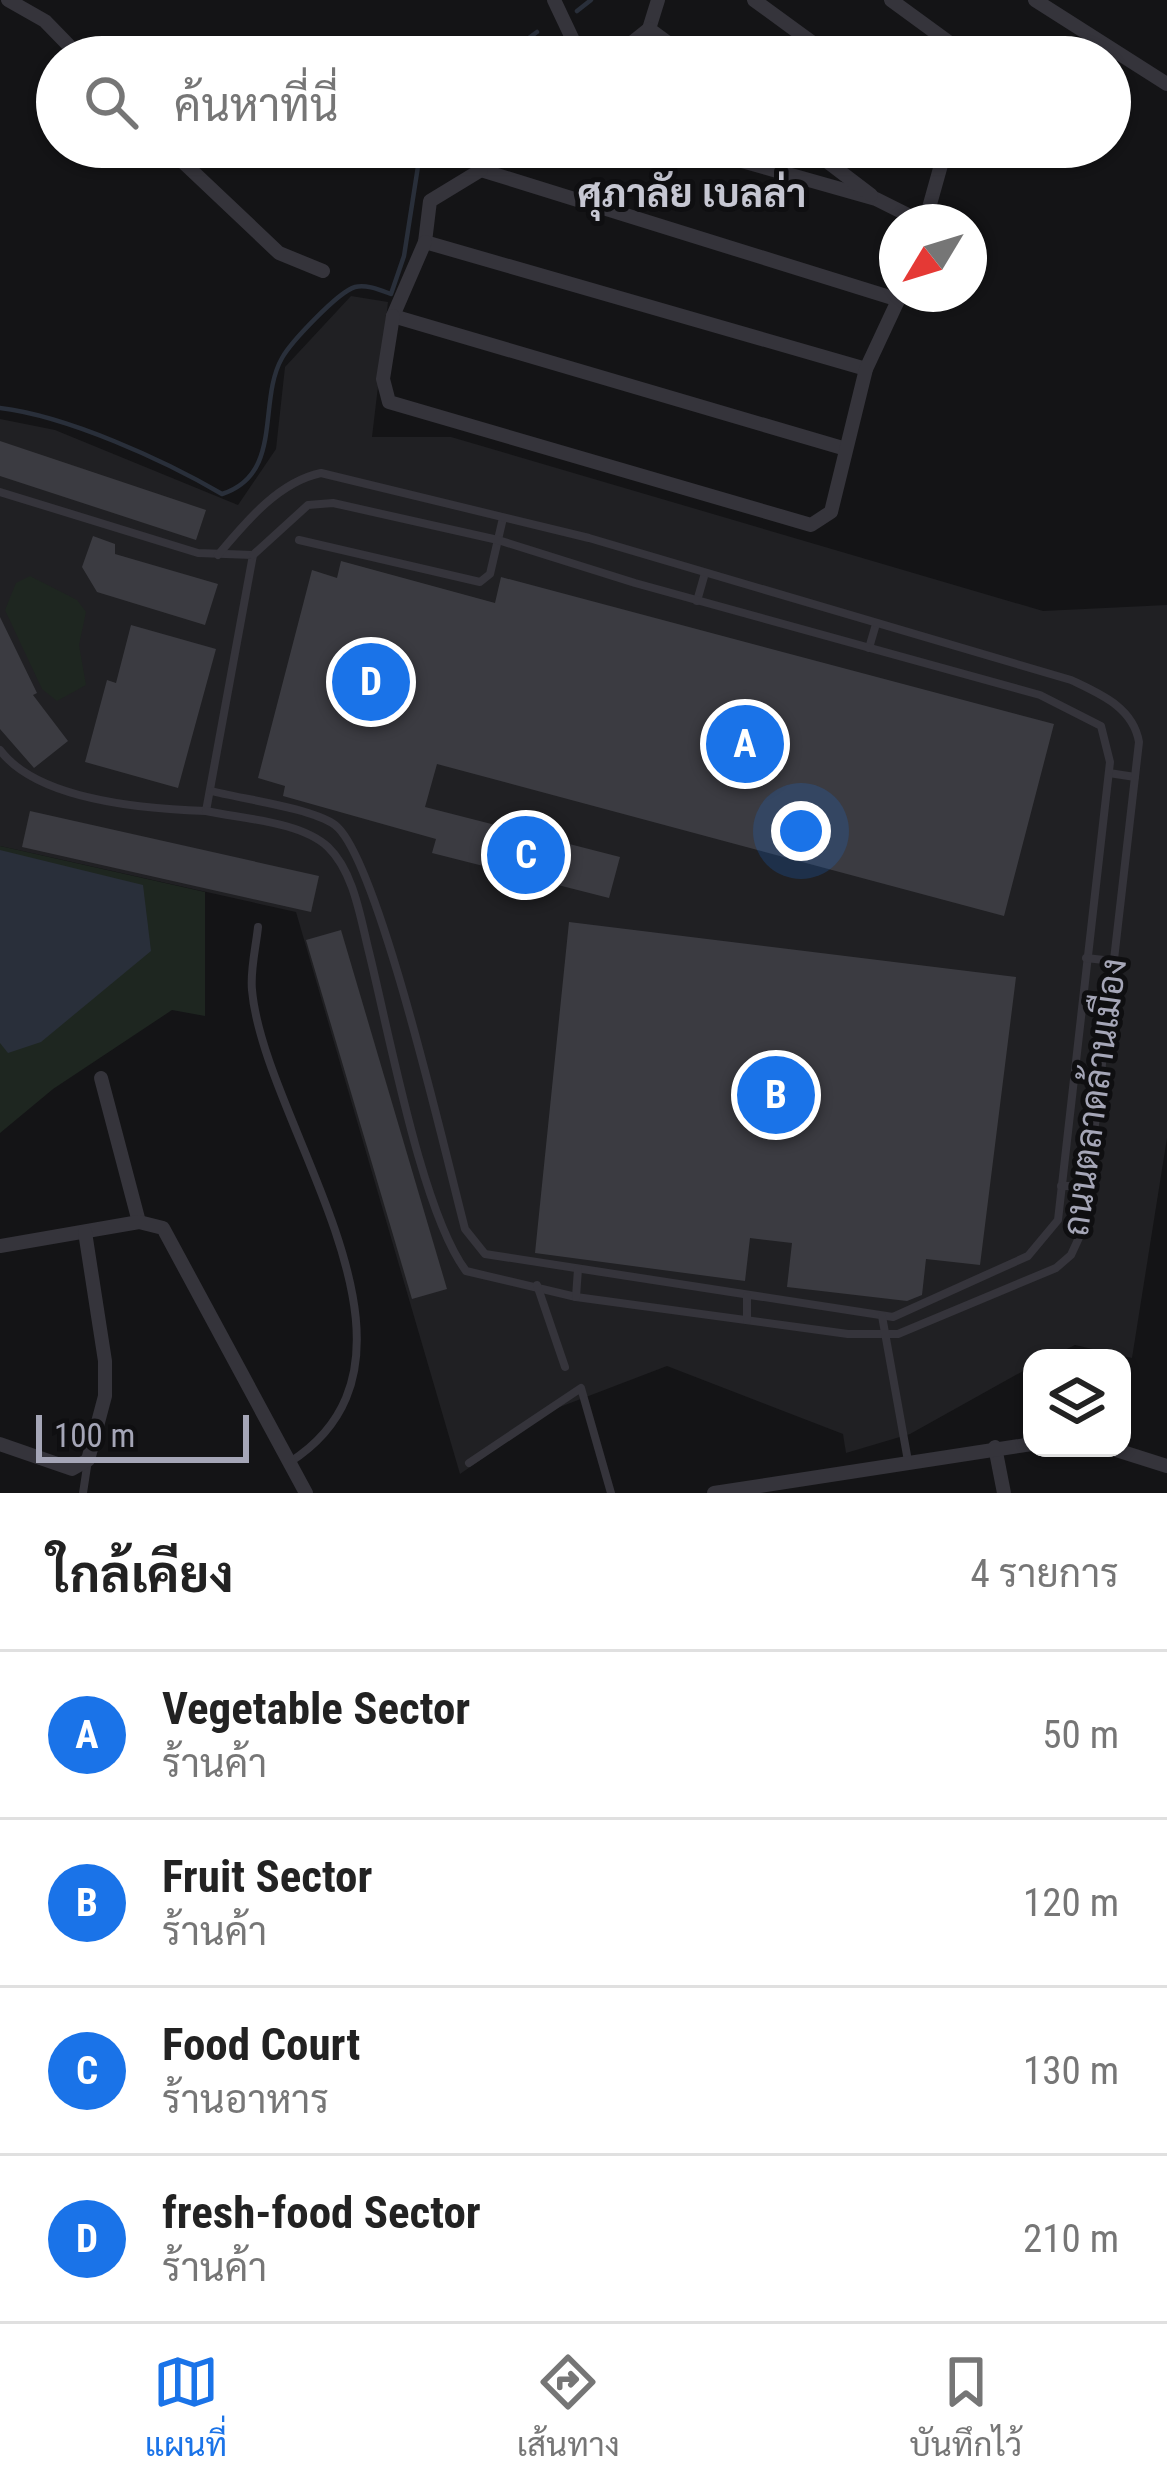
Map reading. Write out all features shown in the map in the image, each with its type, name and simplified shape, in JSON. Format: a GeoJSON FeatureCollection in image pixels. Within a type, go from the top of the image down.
{"type":"FeatureCollection","features":[{"type":"Feature","properties":{"kind":"street"},"geometry":{"type":"LineString","coordinates":[[8,0],[59,36]]}},
{"type":"Feature","properties":{"kind":"street"},"geometry":{"type":"LineString","coordinates":[[554,0],[571,36]]}},
{"type":"Feature","properties":{"kind":"street"},"geometry":{"type":"LineString","coordinates":[[639,36],[649,28],[658,0]]}},
{"type":"Feature","properties":{"kind":"street"},"geometry":{"type":"LineString","coordinates":[[754,0],[803,36]]}},
{"type":"Feature","properties":{"kind":"street"},"geometry":{"type":"LineString","coordinates":[[891,0],[940,36]]}},
{"type":"Feature","properties":{"kind":"street"},"geometry":{"type":"LineString","coordinates":[[1035,0],[1092,36]]}},
{"type":"Feature","properties":{"kind":"street"},"geometry":{"type":"LineString","coordinates":[[649,28],[660,36]]}},
{"type":"Feature","properties":{"kind":"street"},"geometry":{"type":"LineString","coordinates":[[1131,60],[1167,83]]}},
{"type":"Feature","properties":{"kind":"street"},"geometry":{"type":"LineString","coordinates":[[189,168],[278,253],[323,272]]}},
{"type":"Feature","properties":{"kind":"street"},"geometry":{"type":"LineString","coordinates":[[767,168],[887,204]]}},
{"type":"Feature","properties":{"kind":"street"},"geometry":{"type":"LineString","coordinates":[[836,168],[877,199]]}},
{"type":"Feature","properties":{"kind":"street"},"geometry":{"type":"LineString","coordinates":[[929,204],[940,168]]}},
{"type":"Feature","properties":{"kind":"street"},"geometry":{"type":"LineString","coordinates":[[879,291],[481,170],[430,201],[425,242],[393,316],[383,396],[395,406],[811,525],[831,512],[866,369],[893,312]]}},
{"type":"Feature","properties":{"kind":"street"},"geometry":{"type":"LineString","coordinates":[[425,242],[866,369]]}},
{"type":"Feature","properties":{"kind":"street"},"geometry":{"type":"LineString","coordinates":[[393,316],[846,449]]}},
{"type":"Feature","properties":{"kind":"street"},"geometry":{"type":"LineString","coordinates":[[101,1078],[139,1222]]}},
{"type":"Feature","properties":{"kind":"street"},"geometry":{"type":"LineString","coordinates":[[0,1246],[139,1222],[163,1228],[183,1257],[306,1493]]}},
{"type":"Feature","properties":{"kind":"street"},"geometry":{"type":"LineString","coordinates":[[0,1444],[73,1469],[88,1460],[106,1396],[85,1232]]}},
{"type":"Feature","properties":{"kind":"street"},"geometry":{"type":"LineString","coordinates":[[714,1493],[1023,1445]]}},
{"type":"Feature","properties":{"kind":"street"},"geometry":{"type":"LineString","coordinates":[[994,1447],[1004,1493]]}},
{"type":"Feature","properties":{"kind":"street"},"geometry":{"type":"LineString","coordinates":[[1131,1455],[1167,1466]]}},
{"type":"Feature","properties":{"kind":"lane","name":"ถนนตลาดล้านเมือง"},"geometry":{"type":"LineString","coordinates":[[0,750],[33,781],[153,810],[206,812],[304,834],[326,844],[341,864],[451,1246],[466,1270],[483,1279],[537,1285],[576,1297],[883,1334],[924,1327],[1056,1268],[1071,1255],[1083,1229],[1135,777],[1137,728],[1109,699],[1070,680],[705,573],[321,473],[281,493],[218,555]]}},
{"type":"Feature","properties":{"kind":"lane"},"geometry":{"type":"LineString","coordinates":[[0,492],[218,555],[253,556],[206,812]]}},
{"type":"Feature","properties":{"kind":"lane","name":"ถนนตลาดล้านเมือง"},"geometry":{"type":"LineString","coordinates":[[211,791],[327,820],[341,829],[388,943],[465,1229],[485,1254],[882,1316],[914,1310],[1028,1256],[1058,1220],[1109,773],[1109,742],[1085,713],[1040,695],[697,601],[498,540],[333,503],[314,504],[253,556]]}},
{"type":"Feature","properties":{"kind":"lane"},"geometry":{"type":"LineString","coordinates":[[299,540],[472,582],[490,574],[503,518]]}},
{"type":"Feature","properties":{"kind":"lane"},"geometry":{"type":"LineString","coordinates":[[697,601],[705,573]]}},
{"type":"Feature","properties":{"kind":"lane"},"geometry":{"type":"LineString","coordinates":[[869,648],[876,624]]}},
{"type":"Feature","properties":{"kind":"lane"},"geometry":{"type":"LineString","coordinates":[[1109,773],[1135,777]]}},
{"type":"Feature","properties":{"kind":"lane"},"geometry":{"type":"LineString","coordinates":[[258,927],[251,988],[263,1042],[346,1260],[355,1339],[349,1396],[336,1424],[290,1462]]}},
{"type":"Feature","properties":{"kind":"lane"},"geometry":{"type":"LineString","coordinates":[[1086,958],[1113,961]]}},
{"type":"Feature","properties":{"kind":"lane"},"geometry":{"type":"LineString","coordinates":[[1061,1186],[1088,1186]]}},
{"type":"Feature","properties":{"kind":"lane"},"geometry":{"type":"LineString","coordinates":[[576,1297],[578,1268]]}},
{"type":"Feature","properties":{"kind":"lane"},"geometry":{"type":"LineString","coordinates":[[537,1285],[565,1367]]}},
{"type":"Feature","properties":{"kind":"lane"},"geometry":{"type":"LineString","coordinates":[[747,1320],[748,1296]]}},
{"type":"Feature","properties":{"kind":"lane"},"geometry":{"type":"LineString","coordinates":[[882,1316],[908,1461]]}},
{"type":"Feature","properties":{"kind":"lane"},"geometry":{"type":"LineString","coordinates":[[469,1463],[581,1388],[610,1493]]}},
{"type":"Feature","properties":{"kind":"lane"},"geometry":{"type":"LineString","coordinates":[[82,1493],[88,1460]]}},
{"type":"Feature","properties":{"kind":"shaded area"},"geometry":{"type":"Polygon","coordinates":[[[351,296],[388,302],[372,437],[451,437],[1043,611],[1167,605],[1167,1138],[1132,1358],[1131,1349],[1075,1345],[1023,1349],[1023,1371],[910,1434],[846,1453],[843,1434],[667,1366],[552,1410],[460,1474],[296,912],[0,846],[0,419],[55,430],[238,505],[276,449],[285,367],[351,296]]]}},
{"type":"Feature","properties":{"kind":"shaded area"},"geometry":{"type":"Polygon","coordinates":[[[30,576],[77,600],[86,612],[79,645],[86,685],[57,701],[42,689],[5,610],[16,583],[30,576]]]}},
{"type":"Feature","properties":{"kind":"shaded area"},"geometry":{"type":"Polygon","coordinates":[[[0,846],[205,892],[205,1016],[172,1010],[53,1089],[0,1133],[0,846]]]}},
{"type":"Feature","properties":{"kind":"shaded area"},"geometry":{"type":"Polygon","coordinates":[[[0,850],[143,885],[151,951],[41,1042],[8,1053],[0,1043],[0,850]]]}},
{"type":"Feature","properties":{"kind":"building"},"geometry":{"type":"Polygon","coordinates":[[[0,441],[206,510],[196,540],[0,476],[0,441]]]}},
{"type":"Feature","properties":{"kind":"building"},"geometry":{"type":"Polygon","coordinates":[[[93,536],[115,544],[115,554],[218,584],[205,625],[97,592],[82,567],[93,536]]]}},
{"type":"Feature","properties":{"kind":"building"},"geometry":{"type":"Polygon","coordinates":[[[341,561],[495,603],[501,577],[1054,724],[1004,916],[437,764],[425,807],[620,857],[609,898],[432,853],[436,839],[283,796],[285,786],[258,778],[312,570],[337,578],[341,561]]]}},
{"type":"Feature","properties":{"kind":"building"},"geometry":{"type":"Polygon","coordinates":[[[0,617],[37,693],[33,695],[68,741],[34,768],[0,729],[0,617]]]}},
{"type":"Feature","properties":{"kind":"building"},"geometry":{"type":"Polygon","coordinates":[[[131,625],[216,649],[178,788],[85,762],[107,680],[116,683],[131,625]]]}},
{"type":"Feature","properties":{"kind":"building"},"geometry":{"type":"Polygon","coordinates":[[[30,811],[319,876],[311,912],[22,847],[30,811]]]}},
{"type":"Feature","properties":{"kind":"building"},"geometry":{"type":"Polygon","coordinates":[[[569,922],[1016,977],[980,1265],[926,1259],[922,1295],[907,1301],[787,1287],[792,1243],[750,1238],[745,1281],[535,1253],[569,922]]]}},
{"type":"Feature","properties":{"kind":"building"},"geometry":{"type":"Polygon","coordinates":[[[341,930],[447,1289],[412,1299],[306,940],[341,930]]]}},
{"type":"Feature","properties":{"kind":"waterway"},"geometry":{"type":"LineString","coordinates":[[577,11],[591,0]]}},
{"type":"Feature","properties":{"kind":"waterway"},"geometry":{"type":"LineString","coordinates":[[532,36],[537,32]]}},
{"type":"Feature","properties":{"kind":"waterway"},"geometry":{"type":"LineString","coordinates":[[0,408],[55,420],[114,441],[222,494],[241,484],[262,454],[275,376],[287,351],[347,291],[364,286],[391,294],[404,256],[418,168]]}},
{"type":"Feature","properties":{"kind":"place","name":"fresh-food Sector"},"geometry":{"type":"Point","coordinates":[371,682]}},
{"type":"Feature","properties":{"kind":"place","name":"Vegetable Sector"},"geometry":{"type":"Point","coordinates":[745,744]}},
{"type":"Feature","properties":{"kind":"place","name":"Food Court"},"geometry":{"type":"Point","coordinates":[526,855]}},
{"type":"Feature","properties":{"kind":"place","name":"Fruit Sector"},"geometry":{"type":"Point","coordinates":[776,1095]}},
{"type":"Feature","properties":{"kind":"district","name":"ศุภาลัย เบลล่า"},"geometry":{"type":"Point","coordinates":[692,193]}}]}
